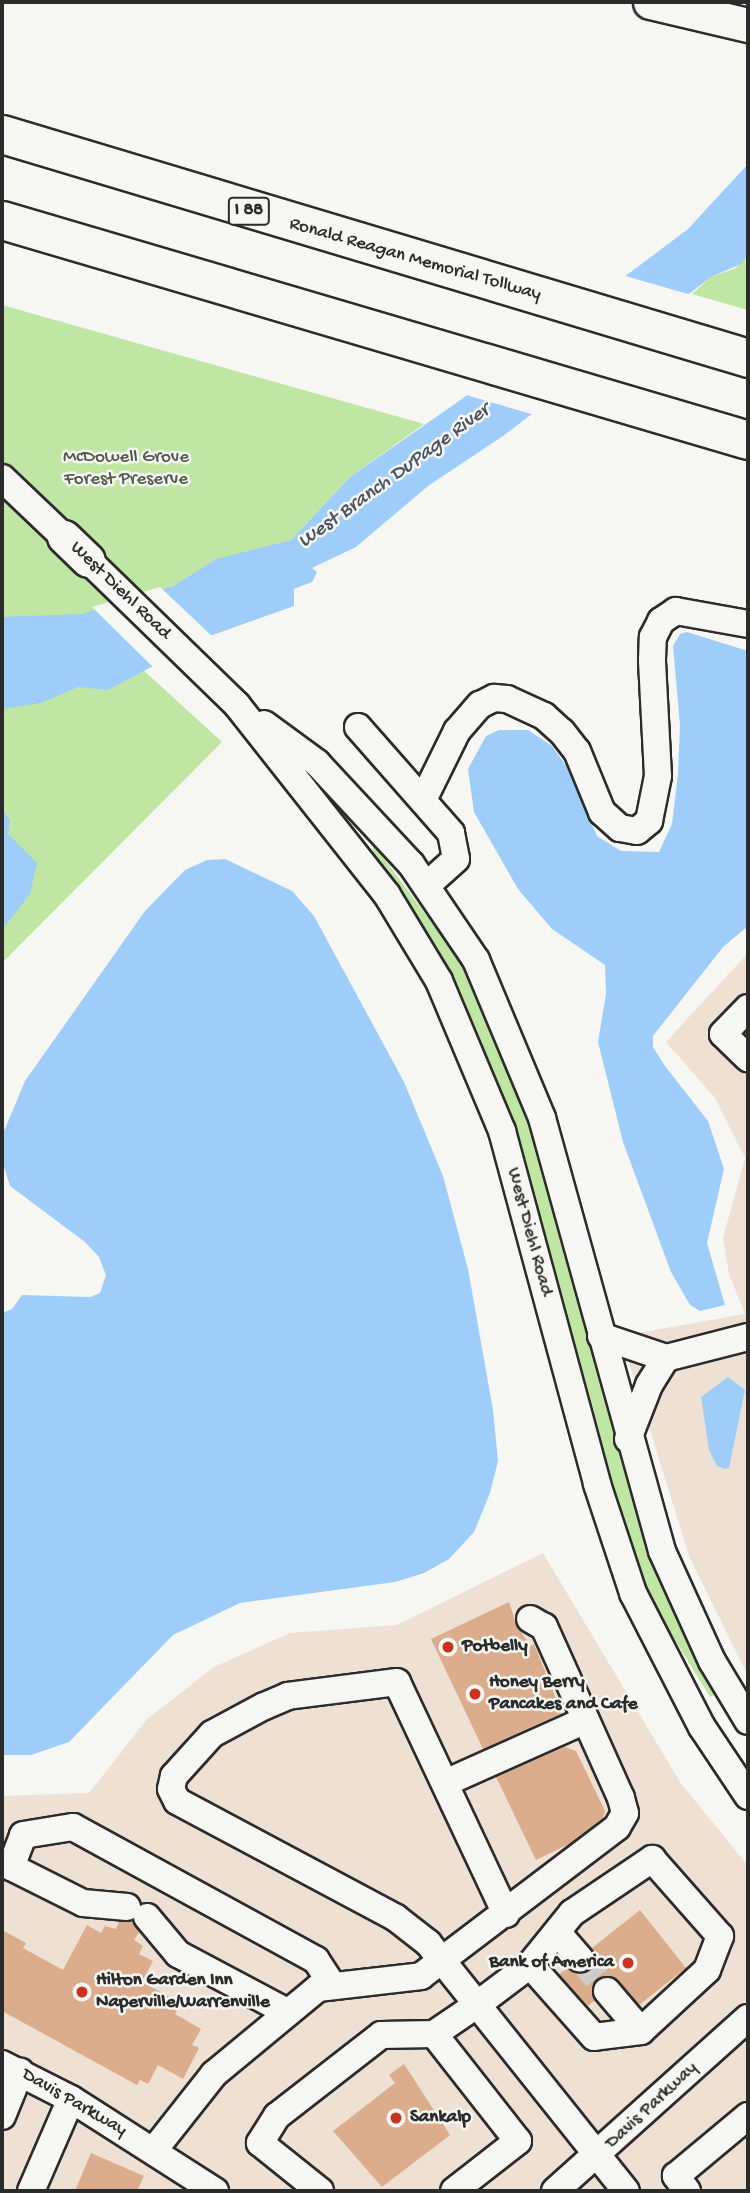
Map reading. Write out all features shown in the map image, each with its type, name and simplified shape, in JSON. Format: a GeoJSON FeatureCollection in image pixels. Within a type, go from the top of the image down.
{"type":"FeatureCollection","features":[{"type":"Feature","properties":{"kind":"highway","name":"Ronald Reagan Memorial Tollway"},"geometry":{"type":"LineString","coordinates":[[2,134],[497,286],[736,355]]}},
{"type":"Feature","properties":{"kind":"highway"},"geometry":{"type":"LineString","coordinates":[[2,220],[748,439]]}},
{"type":"Feature","properties":{"kind":"main road"},"geometry":{"type":"LineString","coordinates":[[650,2],[748,25]]}},
{"type":"Feature","properties":{"kind":"main road","name":"West Diehl Road"},"geometry":{"type":"LineString","coordinates":[[64,537],[88,560]]}},
{"type":"Feature","properties":{"kind":"street","name":"West Diehl Road"},"geometry":{"type":"LineString","coordinates":[[2,478],[64,537]]}},
{"type":"Feature","properties":{"kind":"street","name":"West Diehl Road"},"geometry":{"type":"LineString","coordinates":[[88,560],[237,705],[387,895],[439,981],[502,1131],[597,1484],[632,1592],[696,1716],[748,1796]]}},
{"type":"Feature","properties":{"kind":"street"},"geometry":{"type":"LineString","coordinates":[[423,800],[457,730],[480,705],[494,698],[507,699],[535,711],[562,732],[577,751],[602,812],[620,828],[637,831],[649,821],[658,776],[652,649],[661,621],[676,611],[748,624]]}},
{"type":"Feature","properties":{"kind":"street","name":"West Diehl Road"},"geometry":{"type":"LineString","coordinates":[[237,705],[317,763],[426,886],[476,960],[517,1051],[542,1118],[628,1439],[662,1551],[680,1594],[748,1721]]}},
{"type":"Feature","properties":{"kind":"street"},"geometry":{"type":"LineString","coordinates":[[358,727],[423,800],[457,848],[449,867],[426,886]]}},
{"type":"Feature","properties":{"kind":"street"},"geometry":{"type":"LineString","coordinates":[[748,1008],[723,1034],[748,1058]]}},
{"type":"Feature","properties":{"kind":"street"},"geometry":{"type":"LineString","coordinates":[[601,1336],[666,1358],[748,1337]]}},
{"type":"Feature","properties":{"kind":"street"},"geometry":{"type":"LineString","coordinates":[[628,1439],[649,1385],[666,1358]]}},
{"type":"Feature","properties":{"kind":"street"},"geometry":{"type":"LineString","coordinates":[[154,2150],[198,2090],[287,2012],[331,1983],[399,1980],[421,1976],[445,1962],[617,1827],[625,1813],[544,1627],[530,1619]]}},
{"type":"Feature","properties":{"kind":"street"},"geometry":{"type":"LineString","coordinates":[[506,1914],[397,1682],[288,1696],[264,1706],[212,1734],[174,1776],[171,1789],[177,1801],[396,1918],[445,1962],[626,2191]]}},
{"type":"Feature","properties":{"kind":"street"},"geometry":{"type":"LineString","coordinates":[[444,1783],[586,1720]]}},
{"type":"Feature","properties":{"kind":"street"},"geometry":{"type":"LineString","coordinates":[[287,2012],[178,1954],[137,1912],[83,1903],[11,1867],[23,1835],[73,1827],[316,1960],[331,1983]]}},
{"type":"Feature","properties":{"kind":"street"},"geometry":{"type":"LineString","coordinates":[[314,2190],[260,2143],[276,2116],[381,2035],[434,2034],[478,2004],[530,1965],[572,1913],[652,1859],[720,1936],[707,1970],[641,2031],[594,2036],[530,1965]]}},
{"type":"Feature","properties":{"kind":"street"},"geometry":{"type":"LineString","coordinates":[[557,1931],[580,1958]]}},
{"type":"Feature","properties":{"kind":"street"},"geometry":{"type":"LineString","coordinates":[[607,1990],[641,2031]]}},
{"type":"Feature","properties":{"kind":"street","name":"Davis Parkway"},"geometry":{"type":"LineString","coordinates":[[555,2191],[598,2157],[748,2018]]}},
{"type":"Feature","properties":{"kind":"street"},"geometry":{"type":"LineString","coordinates":[[434,2034],[518,2141],[454,2191]]}},
{"type":"Feature","properties":{"kind":"street"},"geometry":{"type":"LineString","coordinates":[[2,2116],[11,2068]]}},
{"type":"Feature","properties":{"kind":"street","name":"Davis Parkway"},"geometry":{"type":"LineString","coordinates":[[11,2068],[71,2099],[215,2191]]}},
{"type":"Feature","properties":{"kind":"street"},"geometry":{"type":"LineString","coordinates":[[30,2191],[71,2099]]}},
{"type":"Feature","properties":{"kind":"street"},"geometry":{"type":"LineString","coordinates":[[687,2191],[676,2176],[748,2116]]}},
{"type":"Feature","properties":{"kind":"shaded area"},"geometry":{"type":"Polygon","coordinates":[[[748,953],[748,1676],[689,1556],[621,1336],[745,1314],[729,1274],[723,1238],[745,1158],[715,1098],[666,1042],[748,953]]]}},
{"type":"Feature","properties":{"kind":"shaded area"},"geometry":{"type":"Polygon","coordinates":[[[543,1553],[680,1782],[748,1866],[748,2191],[2,2191],[2,1796],[89,1793],[147,1719],[214,1667],[290,1633],[397,1625],[543,1553]]]}},
{"type":"Feature","properties":{"kind":"green space"},"geometry":{"type":"Polygon","coordinates":[[[748,249],[748,310],[692,294],[711,277],[736,268],[748,249]]]}},
{"type":"Feature","properties":{"kind":"green space","name":"McDowell Grove Forest Preserve"},"geometry":{"type":"Polygon","coordinates":[[[2,305],[424,424],[350,477],[291,540],[217,559],[173,586],[82,614],[222,742],[2,963],[2,305]]]}},
{"type":"Feature","properties":{"kind":"green space"},"geometry":{"type":"Polygon","coordinates":[[[374,845],[459,959],[506,1054],[544,1175],[647,1549],[716,1694],[710,1697],[643,1588],[629,1555],[521,1155],[492,1069],[457,993],[372,854],[374,845]]]}},
{"type":"Feature","properties":{"kind":"water","name":"West Branch DuPage River"},"geometry":{"type":"Polygon","coordinates":[[[748,164],[748,249],[743,263],[711,277],[503,436],[428,486],[356,547],[312,568],[317,572],[312,582],[294,589],[294,606],[210,636],[108,690],[78,687],[41,703],[2,709],[2,617],[81,614],[173,586],[216,559],[291,540],[350,477],[459,401],[688,229],[748,164]]]}},
{"type":"Feature","properties":{"kind":"water"},"geometry":{"type":"Polygon","coordinates":[[[687,632],[748,651],[748,926],[723,947],[653,1036],[653,1047],[665,1066],[708,1121],[724,1169],[707,1243],[725,1305],[700,1311],[690,1305],[671,1272],[623,1142],[598,1042],[606,994],[605,965],[552,929],[518,889],[474,812],[468,769],[486,736],[499,730],[528,730],[552,746],[567,767],[597,836],[621,851],[659,852],[672,824],[678,774],[680,725],[673,646],[680,634],[687,632]]]}},
{"type":"Feature","properties":{"kind":"water"},"geometry":{"type":"Polygon","coordinates":[[[2,809],[10,820],[8,834],[37,863],[30,894],[2,930],[2,809]]]}},
{"type":"Feature","properties":{"kind":"water"},"geometry":{"type":"Polygon","coordinates":[[[225,859],[292,891],[314,916],[404,1082],[443,1176],[468,1269],[493,1410],[498,1461],[490,1493],[474,1532],[449,1559],[424,1573],[395,1582],[240,1603],[173,1635],[69,1742],[31,1755],[2,1755],[2,1313],[12,1309],[22,1295],[90,1297],[100,1293],[106,1275],[99,1257],[85,1242],[10,1186],[3,1164],[2,1136],[25,1081],[145,911],[185,870],[207,860],[225,859]]]}},
{"type":"Feature","properties":{"kind":"water"},"geometry":{"type":"Polygon","coordinates":[[[728,1377],[745,1390],[729,1468],[725,1469],[717,1466],[709,1450],[701,1397],[728,1377]]]}},
{"type":"Feature","properties":{"kind":"pier"},"geometry":{"type":"Polygon","coordinates":[[[622,275],[695,296],[535,415],[463,394],[622,275]]]}},
{"type":"Feature","properties":{"kind":"pier"},"geometry":{"type":"Polygon","coordinates":[[[160,587],[214,638],[153,667],[92,607],[160,587]]]}},
{"type":"Feature","properties":{"kind":"building"},"geometry":{"type":"Polygon","coordinates":[[[509,1602],[517,1627],[531,1646],[534,1644],[562,1713],[483,1749],[431,1639],[509,1602]]]}},
{"type":"Feature","properties":{"kind":"building"},"geometry":{"type":"Polygon","coordinates":[[[565,1747],[576,1751],[605,1811],[603,1818],[569,1844],[536,1860],[496,1777],[565,1747]]]}},
{"type":"Feature","properties":{"kind":"building","name":"Bank of America"},"geometry":{"type":"Polygon","coordinates":[[[640,1910],[686,1968],[639,2005],[618,1980],[604,1976],[592,1985],[595,2000],[588,2006],[559,1974],[568,1968],[576,1973],[590,1970],[595,1962],[592,1948],[640,1910]]]}},
{"type":"Feature","properties":{"kind":"building","name":"Hilton Garden Inn Naperville/Warrenville"},"geometry":{"type":"Polygon","coordinates":[[[119,1922],[132,1922],[139,1932],[134,1940],[143,1946],[139,1954],[153,1961],[142,1982],[181,2003],[175,2014],[201,2029],[192,2045],[199,2048],[183,2079],[158,2065],[148,2084],[140,2080],[137,2085],[2,2011],[2,1930],[26,1943],[23,1948],[63,1970],[87,1925],[101,1933],[105,1926],[116,1929],[119,1922]]]}},
{"type":"Feature","properties":{"kind":"building","name":"Sankalp"},"geometry":{"type":"Polygon","coordinates":[[[404,2064],[450,2135],[382,2187],[333,2131],[395,2083],[389,2075],[404,2064]]]}},
{"type":"Feature","properties":{"kind":"building"},"geometry":{"type":"Polygon","coordinates":[[[91,2153],[144,2176],[137,2191],[75,2191],[91,2153]]]}},
{"type":"Feature","properties":{"kind":"tunnel"},"geometry":{"type":"LineString","coordinates":[[580,1958],[607,1991]]}},
{"type":"Feature","properties":{"kind":"place","name":"Potbelly"},"geometry":{"type":"Point","coordinates":[448,1647]}},
{"type":"Feature","properties":{"kind":"place","name":"Honey Berry Pancakes and Cafe"},"geometry":{"type":"Point","coordinates":[475,1694]}},
{"type":"Feature","properties":{"kind":"place","name":"Bank of America"},"geometry":{"type":"Point","coordinates":[628,1963]}},
{"type":"Feature","properties":{"kind":"place","name":"Hilton Garden Inn Naperville/Warrenville"},"geometry":{"type":"Point","coordinates":[82,1992]}},
{"type":"Feature","properties":{"kind":"place","name":"Sankalp"},"geometry":{"type":"Point","coordinates":[396,2118]}}]}
